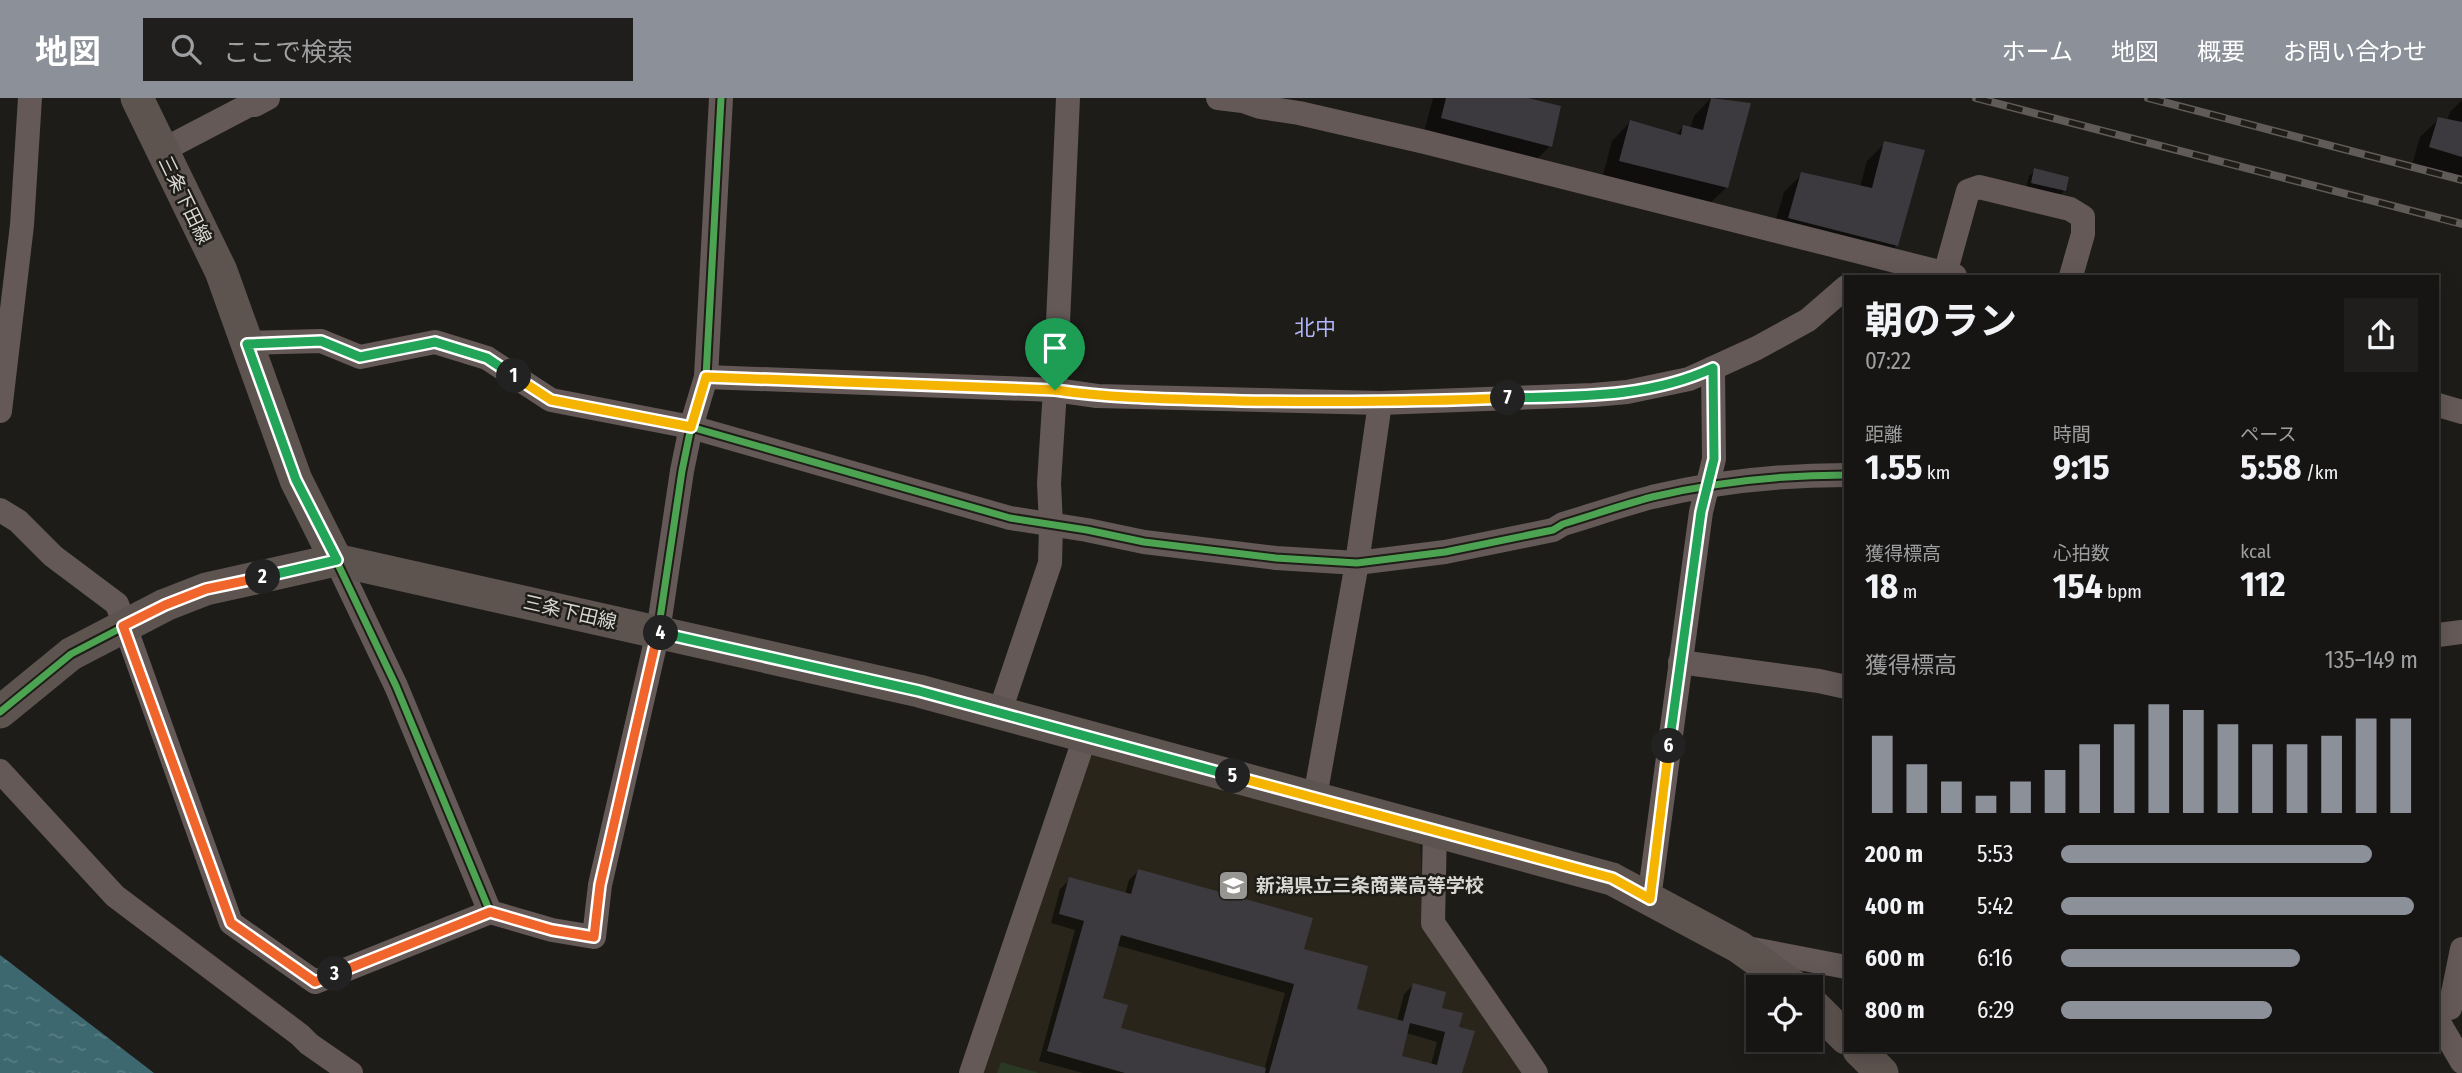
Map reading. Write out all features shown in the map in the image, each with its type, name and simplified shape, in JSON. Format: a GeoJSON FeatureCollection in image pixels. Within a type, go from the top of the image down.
{"type":"FeatureCollection","features":[{"type":"Feature","properties":{"kind":"main road","name":"三条下田線"},"geometry":{"type":"LineString","coordinates":[[136,98],[221,271],[296,480],[337,560],[919,691],[1612,878],[1739,947],[1778,975]]}},
{"type":"Feature","properties":{"kind":"main road"},"geometry":{"type":"LineString","coordinates":[[0,712],[71,654],[165,605],[206,589],[337,560]]}},
{"type":"Feature","properties":{"kind":"main road"},"geometry":{"type":"LineString","coordinates":[[1823,1015],[1844,1036]]}},
{"type":"Feature","properties":{"kind":"main road"},"geometry":{"type":"LineString","coordinates":[[1861,1052],[1882,1073]]}},
{"type":"Feature","properties":{"kind":"street"},"geometry":{"type":"LineString","coordinates":[[0,411],[22,225],[30,98]]}},
{"type":"Feature","properties":{"kind":"street"},"geometry":{"type":"LineString","coordinates":[[161,151],[248,105],[255,105],[268,98]]}},
{"type":"Feature","properties":{"kind":"street"},"geometry":{"type":"LineString","coordinates":[[0,510],[18,521],[53,555],[117,604],[231,923],[315,982],[490,912],[552,930],[594,937],[600,885],[658,632],[682,471],[691,427],[706,377],[721,98]]}},
{"type":"Feature","properties":{"kind":"street"},"geometry":{"type":"LineString","coordinates":[[999,714],[1050,563],[1049,483],[1068,98]]}},
{"type":"Feature","properties":{"kind":"street"},"geometry":{"type":"LineString","coordinates":[[1226,99],[1425,142],[1950,275],[1968,191],[1979,187],[2070,209],[2083,217],[2083,234],[2071,275]]}},
{"type":"Feature","properties":{"kind":"street"},"geometry":{"type":"LineString","coordinates":[[1857,275],[1874,257]]}},
{"type":"Feature","properties":{"kind":"street"},"geometry":{"type":"LineString","coordinates":[[706,377],[1055,390],[1097,396],[1380,403],[1627,392],[1689,379],[1713,368],[1808,320],[1844,289]]}},
{"type":"Feature","properties":{"kind":"street"},"geometry":{"type":"LineString","coordinates":[[247,344],[321,341],[360,357],[435,342],[487,358],[551,400],[691,427],[1010,518],[1144,542],[1276,558],[1357,563],[1446,552],[1553,530],[1563,524],[1652,497],[1708,486],[1797,475],[1844,475]]}},
{"type":"Feature","properties":{"kind":"street"},"geometry":{"type":"LineString","coordinates":[[1650,899],[1701,512],[1714,459],[1713,368]]}},
{"type":"Feature","properties":{"kind":"street"},"geometry":{"type":"LineString","coordinates":[[1315,797],[1357,563],[1380,403]]}},
{"type":"Feature","properties":{"kind":"street"},"geometry":{"type":"LineString","coordinates":[[2439,405],[2462,412]]}},
{"type":"Feature","properties":{"kind":"street"},"geometry":{"type":"LineString","coordinates":[[337,560],[401,699],[490,912]]}},
{"type":"Feature","properties":{"kind":"street"},"geometry":{"type":"LineString","coordinates":[[2439,635],[2462,632]]}},
{"type":"Feature","properties":{"kind":"street"},"geometry":{"type":"LineString","coordinates":[[1680,662],[1844,687]]}},
{"type":"Feature","properties":{"kind":"street"},"geometry":{"type":"LineString","coordinates":[[971,1073],[1085,737]]}},
{"type":"Feature","properties":{"kind":"street"},"geometry":{"type":"LineString","coordinates":[[0,771],[115,896],[351,1073]]}},
{"type":"Feature","properties":{"kind":"street"},"geometry":{"type":"LineString","coordinates":[[1435,830],[1433,923],[1536,1073]]}},
{"type":"Feature","properties":{"kind":"street"},"geometry":{"type":"LineString","coordinates":[[1739,947],[1844,967]]}},
{"type":"Feature","properties":{"kind":"street"},"geometry":{"type":"LineString","coordinates":[[2462,948],[2447,1012],[2462,1062]]}},
{"type":"Feature","properties":{"kind":"shaded area","name":"新潟県立三条商業高等学校"},"geometry":{"type":"Polygon","coordinates":[[[1089,749],[1420,843],[1425,926],[1528,1073],[982,1073],[1089,749]]]}},
{"type":"Feature","properties":{"kind":"green space"},"geometry":{"type":"Polygon","coordinates":[[[1001,1062],[1039,1073],[997,1073],[1001,1062]]]}},
{"type":"Feature","properties":{"kind":"water"},"geometry":{"type":"Polygon","coordinates":[[[0,955],[154,1073],[0,1073],[0,955]]]}},
{"type":"Feature","properties":{"kind":"building"},"geometry":{"type":"Polygon","coordinates":[[[1446,98],[1528,98],[1561,106],[1552,147],[1441,118],[1446,98]]]}},
{"type":"Feature","properties":{"kind":"building"},"geometry":{"type":"Polygon","coordinates":[[[1711,98],[1751,103],[1728,188],[1619,161],[1630,120],[1681,135],[1683,125],[1703,130],[1711,98]]]}},
{"type":"Feature","properties":{"kind":"building"},"geometry":{"type":"Polygon","coordinates":[[[2438,117],[2462,122],[2462,157],[2429,147],[2438,117]]]}},
{"type":"Feature","properties":{"kind":"building"},"geometry":{"type":"Polygon","coordinates":[[[1884,141],[1925,150],[1898,246],[1788,218],[1801,172],[1872,188],[1884,141]]]}},
{"type":"Feature","properties":{"kind":"building"},"geometry":{"type":"Polygon","coordinates":[[[2034,168],[2069,177],[2066,191],[2031,183],[2034,168]]]}},
{"type":"Feature","properties":{"kind":"building"},"geometry":{"type":"Polygon","coordinates":[[[1138,869],[1313,918],[1304,949],[1368,966],[1357,1009],[1403,1021],[1413,983],[1446,992],[1442,1008],[1463,1013],[1459,1027],[1475,1031],[1462,1073],[1269,1073],[1294,984],[1121,935],[1103,998],[1128,1005],[1121,1028],[1266,1068],[1265,1073],[1125,1073],[1047,1051],[1084,921],[1059,914],[1069,877],[1131,894],[1138,869]],[[1410,1023],[1402,1056],[1437,1065],[1445,1032],[1410,1023]]]}},
{"type":"Feature","properties":{"kind":"railway"},"geometry":{"type":"LineString","coordinates":[[1976,98],[2462,224]]}},
{"type":"Feature","properties":{"kind":"railway"},"geometry":{"type":"LineString","coordinates":[[2148,98],[2462,180]]}},
{"type":"Feature","properties":{"kind":"cycle path"},"geometry":{"type":"LineString","coordinates":[[0,712],[71,654],[165,605],[206,589],[336,560],[396,686],[490,912],[552,930],[594,937],[600,885],[658,632],[682,471],[691,427],[706,377],[721,98]]}},
{"type":"Feature","properties":{"kind":"cycle path"},"geometry":{"type":"LineString","coordinates":[[247,343],[321,341],[360,357],[435,342],[487,358],[551,400],[691,427],[1010,518],[1144,542],[1276,558],[1357,563],[1445,552],[1553,530],[1563,524],[1652,497],[1700,487],[1748,480],[1844,475]]}},
{"type":"Feature","properties":{"kind":"place","name":"新潟県立三条商業高等学校"},"geometry":{"type":"Point","coordinates":[1233,885]}},
{"type":"Feature","properties":{"kind":"district","name":"北中"},"geometry":{"type":"Point","coordinates":[1315,328]}},
{"type":"Feature","properties":{"kind":"route"},"geometry":{"type":"LineString","coordinates":[[321,341],[360,357],[435,342],[487,358],[551,400],[691,427],[706,377],[1055,390],[1097,396],[1215,400],[1418,402],[1627,392],[1689,379],[1713,368],[1714,459],[1701,512],[1650,899],[1612,878],[1315,797],[919,691],[658,632],[600,885],[594,937],[552,930],[490,912],[315,982],[231,923],[123,626],[206,589],[337,560],[296,480],[247,344],[321,341]]}}]}
